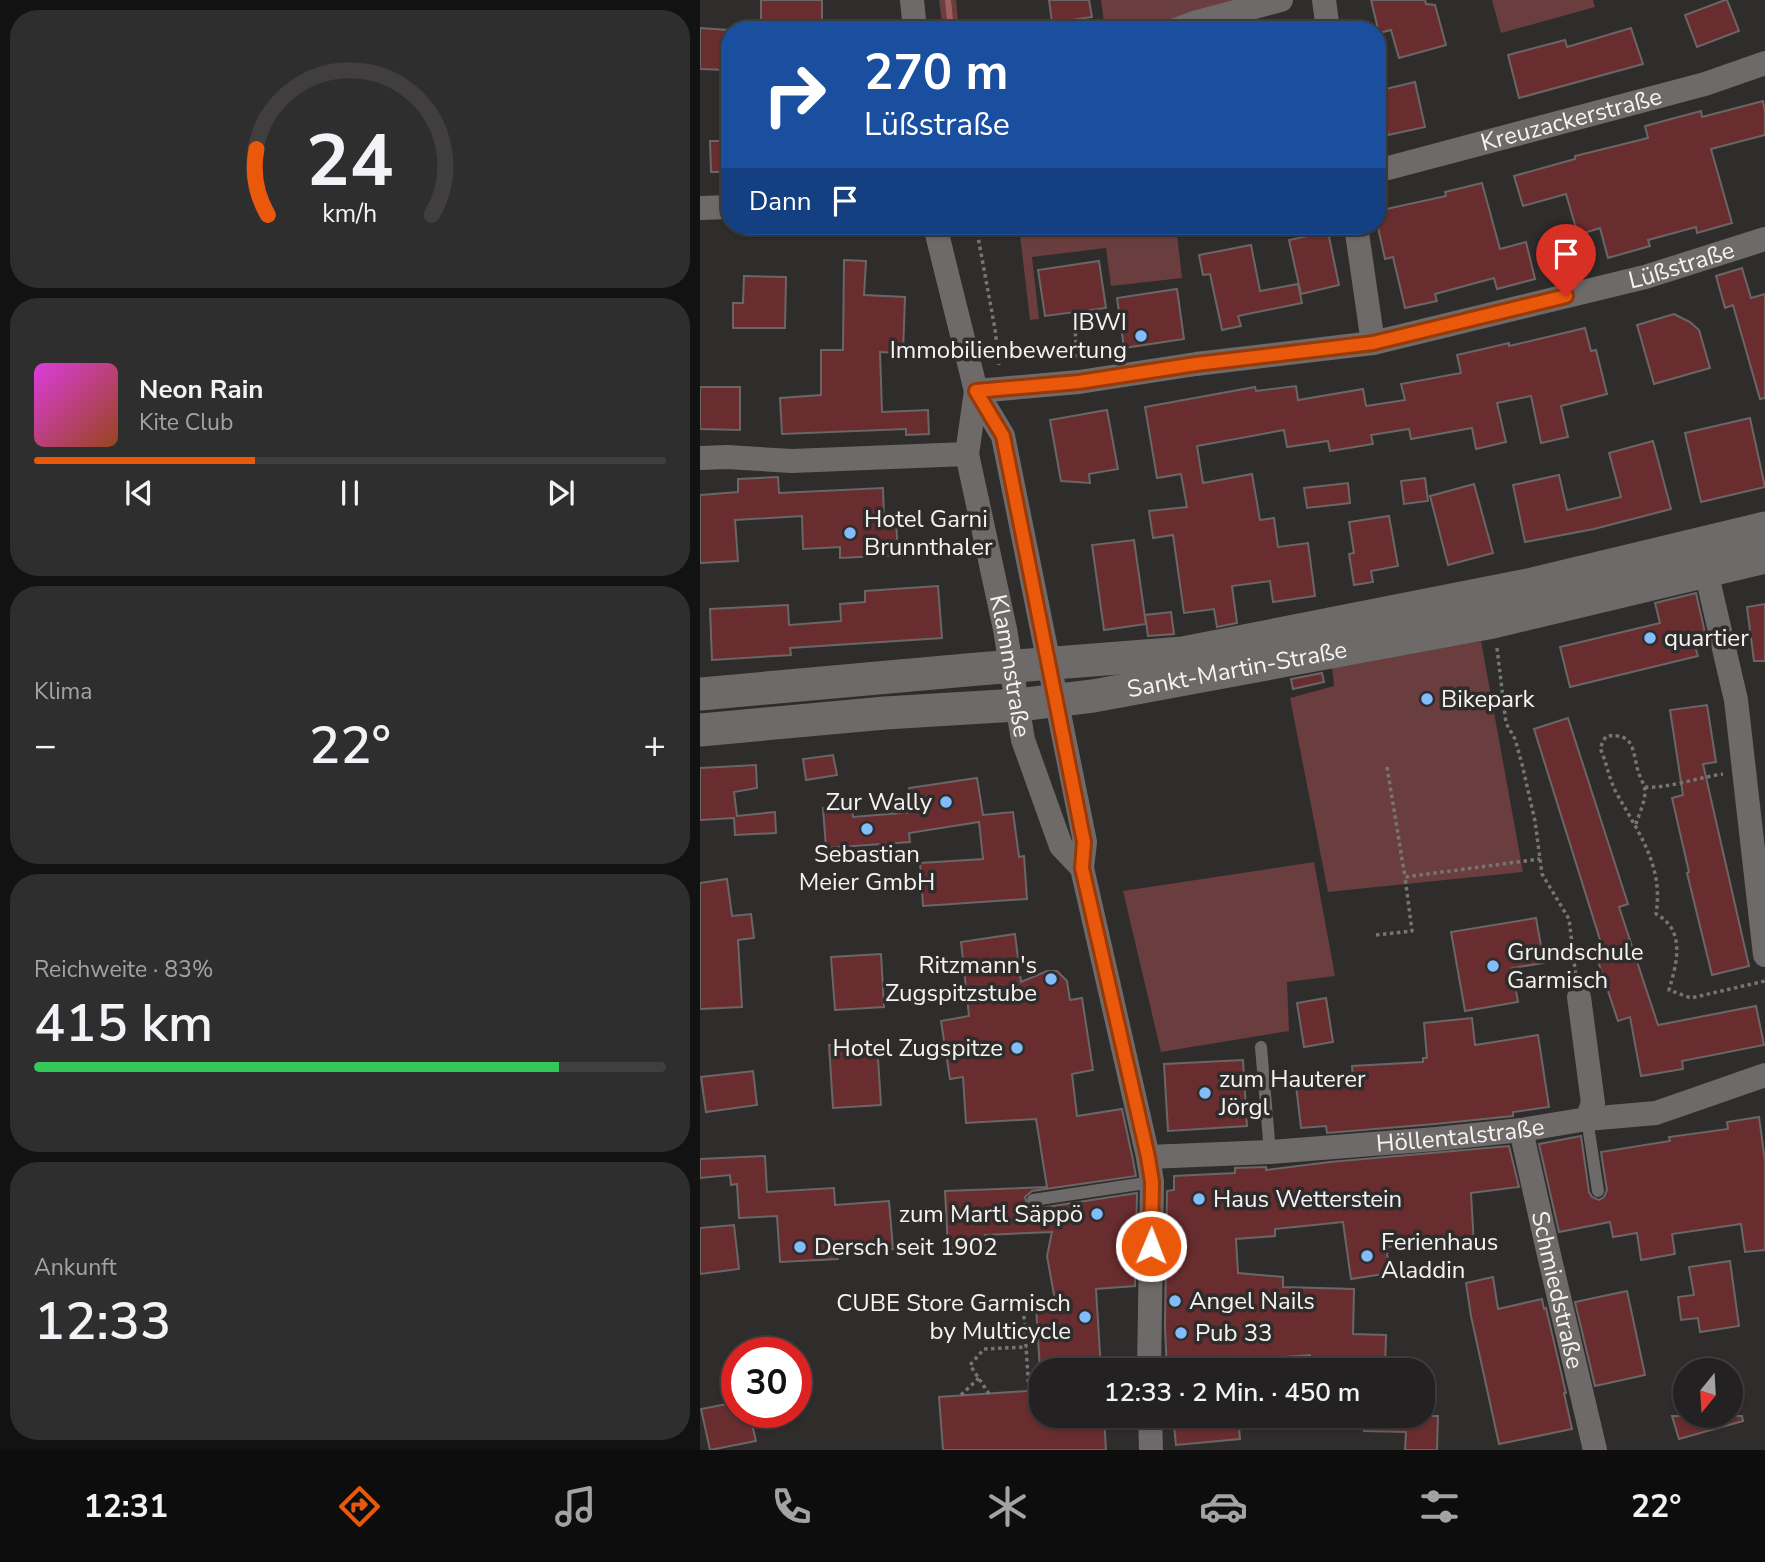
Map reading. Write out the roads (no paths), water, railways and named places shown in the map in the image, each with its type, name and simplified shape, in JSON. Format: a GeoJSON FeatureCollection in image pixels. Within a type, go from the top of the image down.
{"type":"FeatureCollection","features":[{"type":"Feature","properties":{"kind":"main road","name":"Sankt-Martin-Straße"},"geometry":{"type":"LineString","coordinates":[[700,730],[1057,701],[1493,622],[1702,557],[1765,528]]}},
{"type":"Feature","properties":{"kind":"main road","name":"Sankt-Martin-Straße"},"geometry":{"type":"LineString","coordinates":[[700,694],[1183,653],[1528,585],[1702,557],[1765,556]]}},
{"type":"Feature","properties":{"kind":"street"},"geometry":{"type":"LineString","coordinates":[[912,0],[914,21]]}},
{"type":"Feature","properties":{"kind":"street"},"geometry":{"type":"LineString","coordinates":[[1200,21],[1281,0]]}},
{"type":"Feature","properties":{"kind":"street"},"geometry":{"type":"LineString","coordinates":[[1324,0],[1327,21]]}},
{"type":"Feature","properties":{"kind":"street","name":"Kreuzackerstraße"},"geometry":{"type":"LineString","coordinates":[[1386,169],[1705,84],[1765,63]]}},
{"type":"Feature","properties":{"kind":"street"},"geometry":{"type":"LineString","coordinates":[[700,208],[721,207]]}},
{"type":"Feature","properties":{"kind":"street","name":"Klammstraße"},"geometry":{"type":"LineString","coordinates":[[937,235],[976,391],[1003,436],[1084,842],[1082,868],[1148,1157],[1152,1182],[1149,1358]]}},
{"type":"Feature","properties":{"kind":"street"},"geometry":{"type":"LineString","coordinates":[[1357,235],[1373,343]]}},
{"type":"Feature","properties":{"kind":"street","name":"Lüßstraße"},"geometry":{"type":"LineString","coordinates":[[976,391],[1079,382],[1196,364],[1373,343],[1645,276],[1765,239]]}},
{"type":"Feature","properties":{"kind":"street","name":"Klammstraße"},"geometry":{"type":"LineString","coordinates":[[976,391],[967,454],[1024,740],[1061,846],[1082,868]]}},
{"type":"Feature","properties":{"kind":"street"},"geometry":{"type":"LineString","coordinates":[[700,458],[792,461],[967,454]]}},
{"type":"Feature","properties":{"kind":"street"},"geometry":{"type":"LineString","coordinates":[[1702,557],[1736,700],[1765,955]]}},
{"type":"Feature","properties":{"kind":"street"},"geometry":{"type":"LineString","coordinates":[[1579,997],[1593,1103],[1587,1119]]}},
{"type":"Feature","properties":{"kind":"street","name":"Höllentalstraße"},"geometry":{"type":"LineString","coordinates":[[1148,1157],[1270,1152],[1521,1130],[1587,1119],[1656,1113],[1765,1075]]}},
{"type":"Feature","properties":{"kind":"street","name":"Schmiedstraße"},"geometry":{"type":"LineString","coordinates":[[1521,1130],[1595,1450]]}},
{"type":"Feature","properties":{"kind":"street"},"geometry":{"type":"LineString","coordinates":[[1150,1428],[1151,1450]]}},
{"type":"Feature","properties":{"kind":"lane"},"geometry":{"type":"LineString","coordinates":[[1261,1047],[1270,1152]]}},
{"type":"Feature","properties":{"kind":"lane"},"geometry":{"type":"LineString","coordinates":[[1587,1119],[1598,1191]]}},
{"type":"Feature","properties":{"kind":"lane"},"geometry":{"type":"LineString","coordinates":[[1033,1200],[1152,1182]]}},
{"type":"Feature","properties":{"kind":"waterway"},"geometry":{"type":"LineString","coordinates":[[948,0],[950,21]]}},
{"type":"Feature","properties":{"kind":"place","name":"IBWI Immobilienbewertung"},"geometry":{"type":"Point","coordinates":[1141,336]}},
{"type":"Feature","properties":{"kind":"place","name":"Hotel Garni Brunnthaler"},"geometry":{"type":"Point","coordinates":[850,533]}},
{"type":"Feature","properties":{"kind":"place","name":"quartier"},"geometry":{"type":"Point","coordinates":[1650,638]}},
{"type":"Feature","properties":{"kind":"place","name":"Bikepark"},"geometry":{"type":"Point","coordinates":[1427,699]}},
{"type":"Feature","properties":{"kind":"place","name":"Zur Wally"},"geometry":{"type":"Point","coordinates":[946,802]}},
{"type":"Feature","properties":{"kind":"place","name":"Sebastian Meier GmbH"},"geometry":{"type":"Point","coordinates":[867,829]}},
{"type":"Feature","properties":{"kind":"place","name":"Grundschule Garmisch"},"geometry":{"type":"Point","coordinates":[1493,966]}},
{"type":"Feature","properties":{"kind":"place","name":"Ritzmann's Zugspitzstube"},"geometry":{"type":"Point","coordinates":[1051,979]}},
{"type":"Feature","properties":{"kind":"place","name":"Hotel Zugspitze"},"geometry":{"type":"Point","coordinates":[1017,1048]}},
{"type":"Feature","properties":{"kind":"place","name":"zum Hauterer Jörgl"},"geometry":{"type":"Point","coordinates":[1205,1093]}},
{"type":"Feature","properties":{"kind":"place","name":"Haus Wetterstein"},"geometry":{"type":"Point","coordinates":[1199,1199]}},
{"type":"Feature","properties":{"kind":"place","name":"zum Martl Säppö"},"geometry":{"type":"Point","coordinates":[1097,1214]}},
{"type":"Feature","properties":{"kind":"place","name":"Dersch seit 1902"},"geometry":{"type":"Point","coordinates":[800,1247]}},
{"type":"Feature","properties":{"kind":"place","name":"Ferienhaus Aladdin"},"geometry":{"type":"Point","coordinates":[1367,1256]}},
{"type":"Feature","properties":{"kind":"place","name":"Angel Nails"},"geometry":{"type":"Point","coordinates":[1175,1301]}},
{"type":"Feature","properties":{"kind":"place","name":"CUBE Store Garmisch by Multicycle"},"geometry":{"type":"Point","coordinates":[1085,1317]}},
{"type":"Feature","properties":{"kind":"place","name":"Pub 33"},"geometry":{"type":"Point","coordinates":[1181,1333]}}]}
